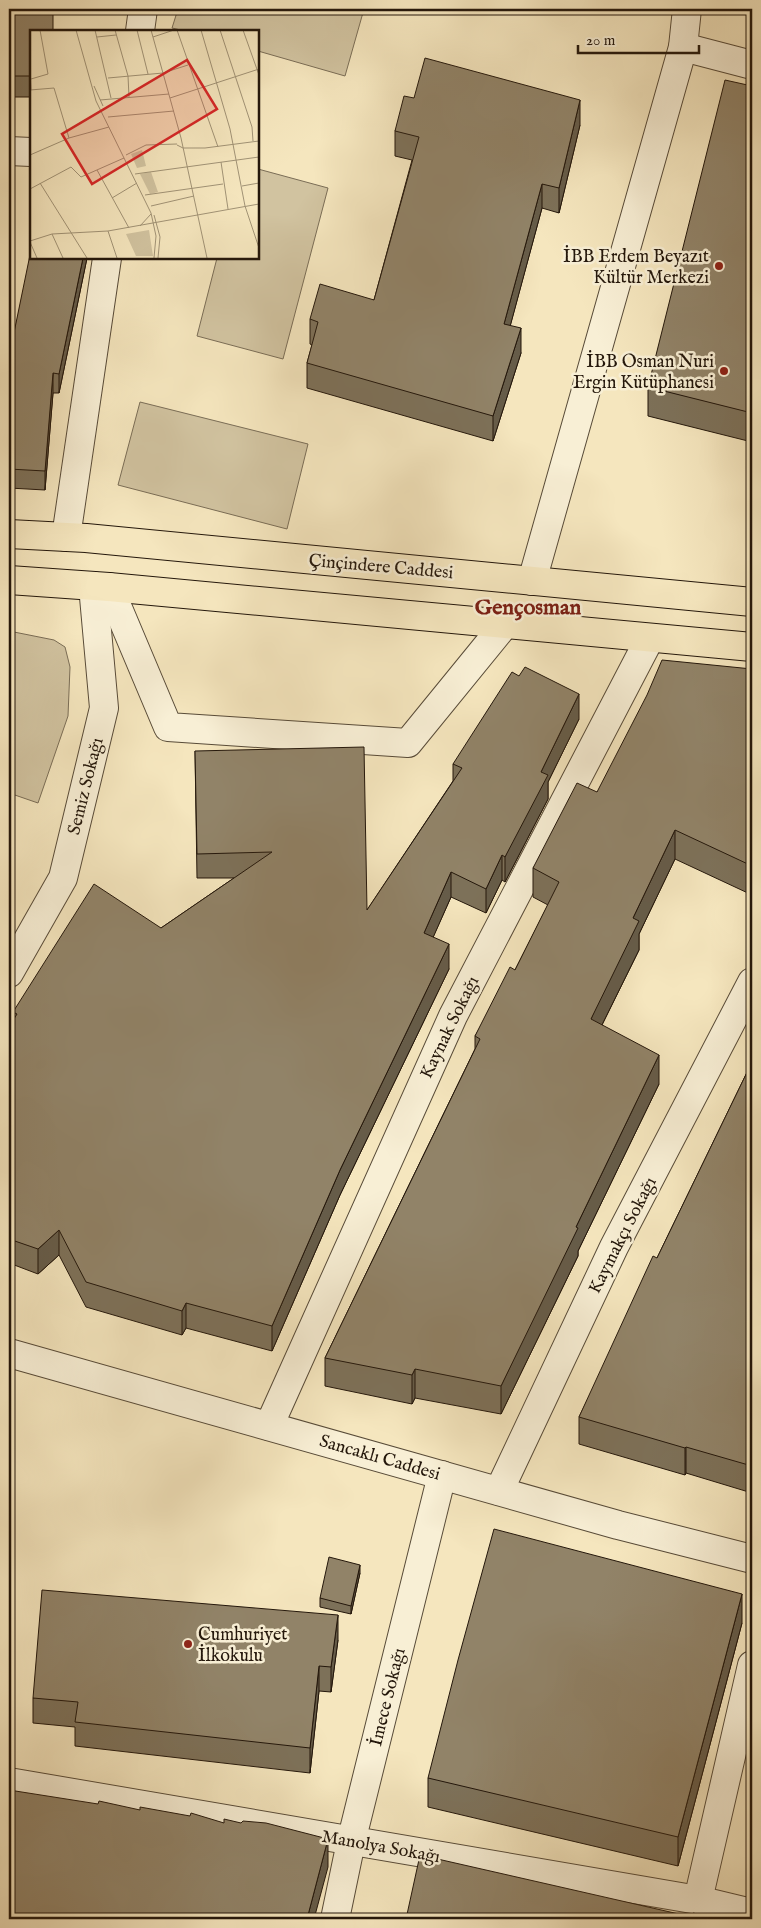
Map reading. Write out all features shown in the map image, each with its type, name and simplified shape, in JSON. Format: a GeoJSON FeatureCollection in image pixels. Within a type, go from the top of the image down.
{"type":"FeatureCollection","features":[{"type":"Feature","properties":{"kind":"main road","name":"Çinçindere Caddesi"},"geometry":{"type":"LineString","coordinates":[[9,534],[66,537],[752,602]]}},
{"type":"Feature","properties":{"kind":"main road"},"geometry":{"type":"LineString","coordinates":[[9,580],[101,586],[752,647]]}},
{"type":"Feature","properties":{"kind":"street"},"geometry":{"type":"LineString","coordinates":[[140,30],[143,9]]}},
{"type":"Feature","properties":{"kind":"street"},"geometry":{"type":"LineString","coordinates":[[532,581],[683,46],[687,9]]}},
{"type":"Feature","properties":{"kind":"street"},"geometry":{"type":"LineString","coordinates":[[683,46],[752,64]]}},
{"type":"Feature","properties":{"kind":"street"},"geometry":{"type":"LineString","coordinates":[[9,151],[30,152]]}},
{"type":"Feature","properties":{"kind":"street"},"geometry":{"type":"LineString","coordinates":[[66,537],[107,259]]}},
{"type":"Feature","properties":{"kind":"street"},"geometry":{"type":"LineString","coordinates":[[101,586],[168,727],[408,743],[505,624]]}},
{"type":"Feature","properties":{"kind":"street","name":"Semiz Sokağı"},"geometry":{"type":"LineString","coordinates":[[9,973],[63,878],[104,708],[101,586]]}},
{"type":"Feature","properties":{"kind":"street","name":"Kaynak Sokağı"},"geometry":{"type":"LineString","coordinates":[[268,1426],[453,1016],[650,638]]}},
{"type":"Feature","properties":{"kind":"street","name":"Kaymakçı Sokağı"},"geometry":{"type":"LineString","coordinates":[[499,1491],[614,1247],[744,1018],[752,982]]}},
{"type":"Feature","properties":{"kind":"street","name":"Sancaklı Caddesi"},"geometry":{"type":"LineString","coordinates":[[9,1353],[618,1525],[752,1559]]}},
{"type":"Feature","properties":{"kind":"street","name":"İmece Sokağı"},"geometry":{"type":"LineString","coordinates":[[335,1919],[351,1842],[442,1475]]}},
{"type":"Feature","properties":{"kind":"street"},"geometry":{"type":"LineString","coordinates":[[698,1900],[752,1665]]}},
{"type":"Feature","properties":{"kind":"street","name":"Manolya Sokağı"},"geometry":{"type":"LineString","coordinates":[[9,1782],[698,1900],[752,1913]]}},
{"type":"Feature","properties":{"kind":"shaded area"},"geometry":{"type":"Polygon","coordinates":[[[178,9],[364,9],[345,76],[259,51],[259,30],[181,30],[172,28],[178,9]]]}},
{"type":"Feature","properties":{"kind":"shaded area"},"geometry":{"type":"Polygon","coordinates":[[[259,169],[328,188],[283,359],[197,336],[217,259],[259,259],[259,169]]]}},
{"type":"Feature","properties":{"kind":"shaded area"},"geometry":{"type":"Polygon","coordinates":[[[140,402],[308,444],[287,529],[118,485],[140,402]]]}},
{"type":"Feature","properties":{"kind":"shaded area"},"geometry":{"type":"Polygon","coordinates":[[[9,631],[54,640],[65,647],[70,667],[68,716],[38,803],[9,793],[9,631]]]}},
{"type":"Feature","properties":{"kind":"building"},"geometry":{"type":"Polygon","coordinates":[[[9,9],[53,9],[53,30],[30,30],[30,76],[9,76],[9,9]]]}},
{"type":"Feature","properties":{"kind":"building"},"geometry":{"type":"Polygon","coordinates":[[[425,58],[580,100],[559,188],[542,184],[504,324],[521,328],[493,416],[307,363],[318,322],[310,319],[320,284],[374,300],[419,137],[395,131],[404,96],[414,98],[425,58]]]}},
{"type":"Feature","properties":{"kind":"building","name":"İBB Erdem Beyazıt Kültür Merkezi"},"geometry":{"type":"Polygon","coordinates":[[[725,80],[752,86],[752,413],[648,387],[725,80]]]}},
{"type":"Feature","properties":{"kind":"building"},"geometry":{"type":"Polygon","coordinates":[[[30,255],[30,259],[83,259],[59,374],[53,373],[45,471],[9,469],[9,357],[30,255]]]}},
{"type":"Feature","properties":{"kind":"building"},"geometry":{"type":"Polygon","coordinates":[[[662,660],[752,669],[752,862],[750,865],[675,830],[633,918],[639,921],[591,1019],[659,1055],[576,1227],[578,1228],[501,1386],[415,1369],[412,1375],[325,1358],[480,1039],[475,1036],[510,967],[515,970],[559,882],[533,868],[577,783],[597,792],[647,695],[662,660]]]}},
{"type":"Feature","properties":{"kind":"building"},"geometry":{"type":"Polygon","coordinates":[[[525,667],[579,694],[541,772],[548,775],[505,857],[502,855],[486,889],[451,872],[424,933],[449,944],[340,1170],[272,1326],[186,1303],[182,1311],[86,1282],[59,1230],[38,1249],[9,1239],[9,1027],[17,1014],[13,1012],[94,884],[161,928],[272,852],[197,854],[195,751],[364,747],[367,910],[462,768],[453,764],[512,672],[519,676],[525,667]]]}},
{"type":"Feature","properties":{"kind":"building"},"geometry":{"type":"Polygon","coordinates":[[[752,1062],[752,1466],[579,1417],[653,1256],[657,1258],[752,1062]]]}},
{"type":"Feature","properties":{"kind":"building"},"geometry":{"type":"Polygon","coordinates":[[[494,1529],[742,1594],[678,1837],[428,1778],[494,1529]]]}},
{"type":"Feature","properties":{"kind":"building"},"geometry":{"type":"Polygon","coordinates":[[[329,1557],[360,1565],[351,1606],[320,1598],[329,1557]]]}},
{"type":"Feature","properties":{"kind":"building"},"geometry":{"type":"Polygon","coordinates":[[[42,1590],[338,1615],[331,1667],[319,1666],[310,1748],[75,1722],[78,1702],[33,1698],[42,1590]]]}},
{"type":"Feature","properties":{"kind":"building"},"geometry":{"type":"Polygon","coordinates":[[[9,1790],[98,1804],[99,1801],[140,1810],[140,1807],[190,1816],[191,1813],[224,1823],[224,1819],[241,1823],[243,1821],[266,1823],[328,1839],[307,1919],[9,1919],[9,1790]]]}},
{"type":"Feature","properties":{"kind":"building"},"geometry":{"type":"Polygon","coordinates":[[[420,1855],[692,1917],[693,1913],[722,1919],[406,1919],[420,1855]]]}},
{"type":"Feature","properties":{"kind":"place","name":"İBB Erdem Beyazıt Kültür Merkezi"},"geometry":{"type":"Point","coordinates":[719,266]}},
{"type":"Feature","properties":{"kind":"place","name":"İBB Osman Nuri Ergin Kütüphanesi"},"geometry":{"type":"Point","coordinates":[724,371]}},
{"type":"Feature","properties":{"kind":"place","name":"Cumhuriyet İlkokulu"},"geometry":{"type":"Point","coordinates":[188,1644]}},
{"type":"Feature","properties":{"kind":"district","name":"Gençosman"},"geometry":{"type":"Point","coordinates":[528,606]}}]}
